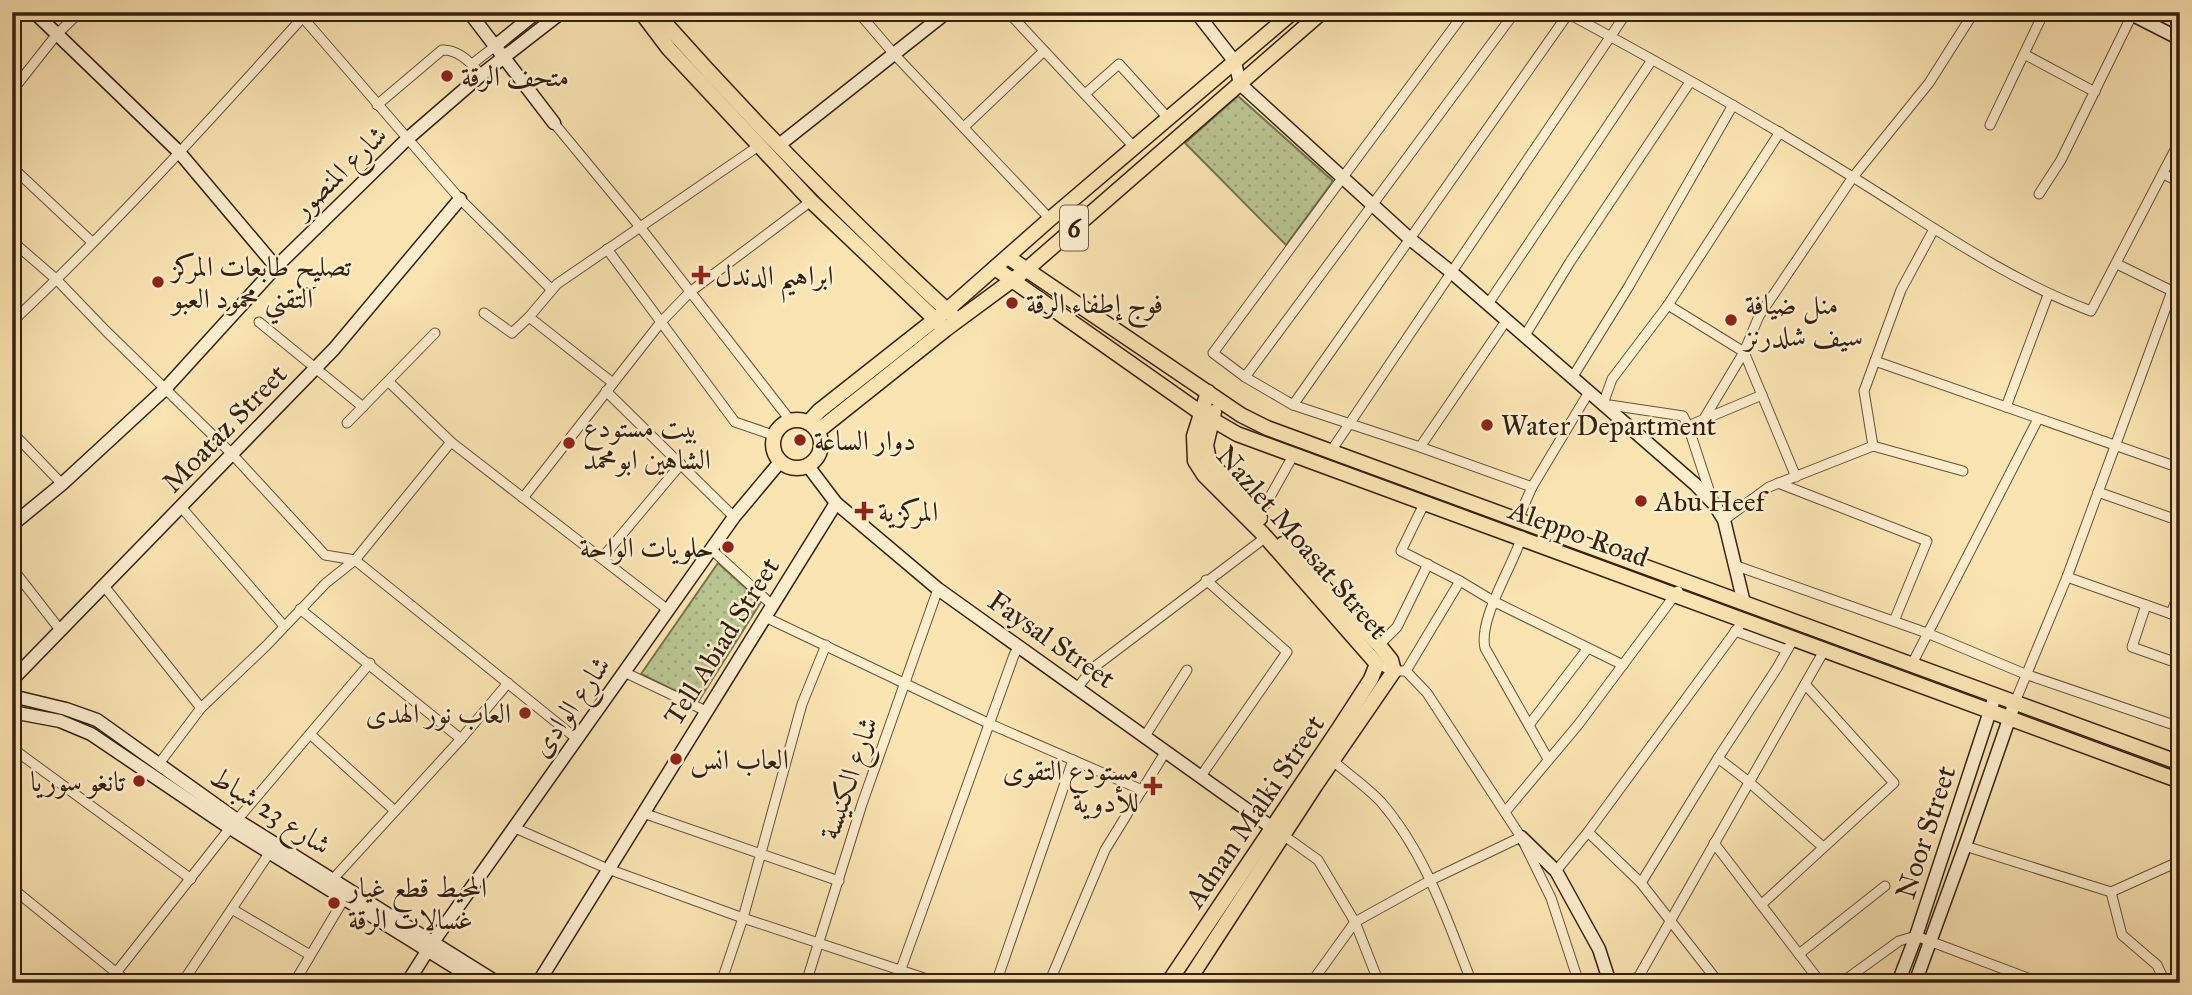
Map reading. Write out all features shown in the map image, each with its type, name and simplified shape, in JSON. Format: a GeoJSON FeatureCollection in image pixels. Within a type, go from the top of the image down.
{"type":"FeatureCollection","features":[{"type":"Feature","properties":{"kind":"main road"},"geometry":{"type":"LineString","coordinates":[[641,12],[669,49],[811,201],[947,320]]}},
{"type":"Feature","properties":{"kind":"main road"},"geometry":{"type":"LineString","coordinates":[[655,12],[947,320]]}},
{"type":"Feature","properties":{"kind":"main road","name":"6"},"geometry":{"type":"LineString","coordinates":[[947,320],[995,268],[1050,219],[1293,12]]}},
{"type":"Feature","properties":{"kind":"main road","name":"6"},"geometry":{"type":"LineString","coordinates":[[813,427],[820,411],[947,320],[1026,270],[1322,12]]}},
{"type":"Feature","properties":{"kind":"main road","name":"Aleppo Road"},"geometry":{"type":"LineString","coordinates":[[1008,257],[1241,415],[1267,428],[2180,763]]}},
{"type":"Feature","properties":{"kind":"main road","name":"Aleppo Road"},"geometry":{"type":"LineString","coordinates":[[995,268],[1237,435],[1675,595],[1739,626],[1790,644],[1825,649],[2180,780]]}},
{"type":"Feature","properties":{"kind":"main road","name":"Nazlet Moasat Street"},"geometry":{"type":"LineString","coordinates":[[1213,396],[1206,416],[1194,436],[1195,461],[1204,475],[1266,537],[1377,664]]}},
{"type":"Feature","properties":{"kind":"main road","name":"Nazlet Moasat Street"},"geometry":{"type":"LineString","coordinates":[[1206,416],[1209,460],[1400,671]]}},
{"type":"Feature","properties":{"kind":"main road"},"geometry":{"type":"LineString","coordinates":[[800,419],[813,427],[821,441],[821,451],[816,459],[808,466],[799,468],[788,467],[780,462],[774,454],[774,435],[782,423],[800,419]]}},
{"type":"Feature","properties":{"kind":"main road","name":"Adnan Malki Street"},"geometry":{"type":"LineString","coordinates":[[1187,983],[1371,679],[1377,664]]}},
{"type":"Feature","properties":{"kind":"main road","name":"Adnan Malki Street"},"geometry":{"type":"LineString","coordinates":[[1168,983],[1400,671]]}},
{"type":"Feature","properties":{"kind":"street"},"geometry":{"type":"LineString","coordinates":[[34,12],[179,152],[276,267]]}},
{"type":"Feature","properties":{"kind":"street"},"geometry":{"type":"LineString","coordinates":[[12,91],[57,34],[80,12]]}},
{"type":"Feature","properties":{"kind":"street"},"geometry":{"type":"LineString","coordinates":[[469,12],[502,58],[640,227],[790,420]]}},
{"type":"Feature","properties":{"kind":"street","name":"شارع المنصور"},"geometry":{"type":"LineString","coordinates":[[12,525],[62,484],[165,389],[276,267],[476,70],[494,47],[537,12]]}},
{"type":"Feature","properties":{"kind":"street","name":"شارع المنصور"},"geometry":{"type":"LineString","coordinates":[[476,70],[502,58],[562,12]]}},
{"type":"Feature","properties":{"kind":"street"},"geometry":{"type":"LineString","coordinates":[[858,12],[894,54],[1050,219]]}},
{"type":"Feature","properties":{"kind":"street"},"geometry":{"type":"LineString","coordinates":[[779,145],[947,12]]}},
{"type":"Feature","properties":{"kind":"street"},"geometry":{"type":"LineString","coordinates":[[1008,12],[1134,147]]}},
{"type":"Feature","properties":{"kind":"street"},"geometry":{"type":"LineString","coordinates":[[1196,12],[1235,62],[1240,84],[1410,239],[1696,485],[1714,504],[1724,520],[1744,603]]}},
{"type":"Feature","properties":{"kind":"street"},"geometry":{"type":"LineString","coordinates":[[1465,12],[1213,353],[1245,377],[1293,405],[1532,487]]}},
{"type":"Feature","properties":{"kind":"street"},"geometry":{"type":"LineString","coordinates":[[1245,377],[1515,12]]}},
{"type":"Feature","properties":{"kind":"street"},"geometry":{"type":"LineString","coordinates":[[1331,451],[1627,12]]}},
{"type":"Feature","properties":{"kind":"street"},"geometry":{"type":"LineString","coordinates":[[1705,417],[1744,352],[1759,316],[1853,177],[1929,83],[1975,12]]}},
{"type":"Feature","properties":{"kind":"street"},"geometry":{"type":"LineString","coordinates":[[1990,125],[2044,12]]}},
{"type":"Feature","properties":{"kind":"street"},"geometry":{"type":"LineString","coordinates":[[1293,405],[1567,13],[1780,132],[1934,229],[2049,295],[2091,311],[2180,140]]}},
{"type":"Feature","properties":{"kind":"street"},"geometry":{"type":"LineString","coordinates":[[2039,194],[2062,160],[2129,14],[2180,39]]}},
{"type":"Feature","properties":{"kind":"street"},"geometry":{"type":"LineString","coordinates":[[12,322],[57,280],[179,152],[300,15],[460,199],[552,290]]}},
{"type":"Feature","properties":{"kind":"street"},"geometry":{"type":"LineString","coordinates":[[964,127],[1044,51]]}},
{"type":"Feature","properties":{"kind":"street"},"geometry":{"type":"LineString","coordinates":[[377,105],[437,52],[455,52],[476,70]]}},
{"type":"Feature","properties":{"kind":"street"},"geometry":{"type":"LineString","coordinates":[[2024,54],[2095,92]]}},
{"type":"Feature","properties":{"kind":"street"},"geometry":{"type":"LineString","coordinates":[[1488,304],[1652,60]]}},
{"type":"Feature","properties":{"kind":"street"},"geometry":{"type":"LineString","coordinates":[[1085,94],[1119,64],[1168,118]]}},
{"type":"Feature","properties":{"kind":"street"},"geometry":{"type":"LineString","coordinates":[[1524,337],[1570,262],[1690,82]]}},
{"type":"Feature","properties":{"kind":"street"},"geometry":{"type":"LineString","coordinates":[[1572,378],[1629,286],[1732,105]]}},
{"type":"Feature","properties":{"kind":"street"},"geometry":{"type":"LineString","coordinates":[[1603,404],[1612,379],[1668,305],[1780,132]]}},
{"type":"Feature","properties":{"kind":"street"},"geometry":{"type":"LineString","coordinates":[[484,313],[512,333],[557,284],[760,145]]}},
{"type":"Feature","properties":{"kind":"street"},"geometry":{"type":"LineString","coordinates":[[12,167],[92,243]]}},
{"type":"Feature","properties":{"kind":"street"},"geometry":{"type":"LineString","coordinates":[[2163,174],[2180,183]]}},
{"type":"Feature","properties":{"kind":"street","name":"Moataz Street"},"geometry":{"type":"LineString","coordinates":[[12,680],[316,368],[460,199]]}},
{"type":"Feature","properties":{"kind":"street"},"geometry":{"type":"LineString","coordinates":[[523,498],[661,322],[690,292],[811,201]]}},
{"type":"Feature","properties":{"kind":"street"},"geometry":{"type":"LineString","coordinates":[[1873,446],[1864,391],[1901,290],[1934,229]]}},
{"type":"Feature","properties":{"kind":"street"},"geometry":{"type":"LineString","coordinates":[[12,241],[57,280],[232,454],[325,555],[355,560],[578,739]]}},
{"type":"Feature","properties":{"kind":"street"},"geometry":{"type":"LineString","coordinates":[[607,249],[735,422],[774,435]]}},
{"type":"Feature","properties":{"kind":"street"},"geometry":{"type":"LineString","coordinates":[[2015,702],[2067,577],[2114,446],[2176,293],[2116,264]]}},
{"type":"Feature","properties":{"kind":"street"},"geometry":{"type":"LineString","coordinates":[[2006,407],[2049,295]]}},
{"type":"Feature","properties":{"kind":"street"},"geometry":{"type":"LineString","coordinates":[[1668,305],[1744,352],[1796,477]]}},
{"type":"Feature","properties":{"kind":"street"},"geometry":{"type":"LineString","coordinates":[[529,317],[613,383]]}},
{"type":"Feature","properties":{"kind":"street"},"geometry":{"type":"LineString","coordinates":[[1420,447],[1506,321]]}},
{"type":"Feature","properties":{"kind":"street"},"geometry":{"type":"LineString","coordinates":[[258,322],[363,407]]}},
{"type":"Feature","properties":{"kind":"street"},"geometry":{"type":"LineString","coordinates":[[346,424],[435,333]]}},
{"type":"Feature","properties":{"kind":"street"},"geometry":{"type":"LineString","coordinates":[[1875,361],[2180,468]]}},
{"type":"Feature","properties":{"kind":"street"},"geometry":{"type":"LineString","coordinates":[[389,382],[451,442],[668,610]]}},
{"type":"Feature","properties":{"kind":"street"},"geometry":{"type":"LineString","coordinates":[[606,391],[734,517]]}},
{"type":"Feature","properties":{"kind":"street"},"geometry":{"type":"LineString","coordinates":[[1548,759],[1485,648],[1483,632],[1522,537],[1518,519],[1532,487],[1589,392]]}},
{"type":"Feature","properties":{"kind":"street"},"geometry":{"type":"LineString","coordinates":[[1688,426],[1762,395]]}},
{"type":"Feature","properties":{"kind":"street"},"geometry":{"type":"LineString","coordinates":[[1603,404],[1683,416],[1714,504]]}},
{"type":"Feature","properties":{"kind":"street"},"geometry":{"type":"LineString","coordinates":[[1912,664],[2038,419]]}},
{"type":"Feature","properties":{"kind":"street"},"geometry":{"type":"LineString","coordinates":[[12,432],[62,484]]}},
{"type":"Feature","properties":{"kind":"street"},"geometry":{"type":"LineString","coordinates":[[158,765],[201,708],[326,583],[355,560],[451,442]]}},
{"type":"Feature","properties":{"kind":"street"},"geometry":{"type":"LineString","coordinates":[[1724,520],[1752,497],[1779,483],[1873,446],[1963,471]]}},
{"type":"Feature","properties":{"kind":"street"},"geometry":{"type":"LineString","coordinates":[[1256,514],[1266,504],[1294,454]]}},
{"type":"Feature","properties":{"kind":"street","name":"شارع الوادى"},"geometry":{"type":"LineString","coordinates":[[407,983],[711,549],[780,462]]}},
{"type":"Feature","properties":{"kind":"street"},"geometry":{"type":"LineString","coordinates":[[602,558],[681,464]]}},
{"type":"Feature","properties":{"kind":"street","name":"Faysal Street"},"geometry":{"type":"LineString","coordinates":[[808,466],[835,503],[938,589],[1278,832]]}},
{"type":"Feature","properties":{"kind":"street"},"geometry":{"type":"LineString","coordinates":[[1779,483],[1927,541],[1894,621]]}},
{"type":"Feature","properties":{"kind":"street"},"geometry":{"type":"LineString","coordinates":[[2098,492],[2180,520]]}},
{"type":"Feature","properties":{"kind":"street"},"geometry":{"type":"LineString","coordinates":[[1425,502],[1401,551],[1495,602],[1623,665]]}},
{"type":"Feature","properties":{"kind":"street","name":"Tell Abiad Street"},"geometry":{"type":"LineString","coordinates":[[539,981],[835,503]]}},
{"type":"Feature","properties":{"kind":"street"},"geometry":{"type":"LineString","coordinates":[[181,507],[284,626]]}},
{"type":"Feature","properties":{"kind":"street"},"geometry":{"type":"LineString","coordinates":[[1078,687],[1093,668],[1266,537]]}},
{"type":"Feature","properties":{"kind":"street"},"geometry":{"type":"LineString","coordinates":[[711,549],[768,611],[826,645],[990,724],[1142,790]]}},
{"type":"Feature","properties":{"kind":"street"},"geometry":{"type":"LineString","coordinates":[[1379,645],[1397,626],[1428,564]]}},
{"type":"Feature","properties":{"kind":"street"},"geometry":{"type":"LineString","coordinates":[[1734,565],[1927,633],[2025,674],[2180,727]]}},
{"type":"Feature","properties":{"kind":"street"},"geometry":{"type":"LineString","coordinates":[[12,568],[61,631]]}},
{"type":"Feature","properties":{"kind":"street"},"geometry":{"type":"LineString","coordinates":[[2067,577],[2175,616],[2180,589]]}},
{"type":"Feature","properties":{"kind":"street"},"geometry":{"type":"LineString","coordinates":[[1200,776],[1287,652],[1206,580]]}},
{"type":"Feature","properties":{"kind":"street"},"geometry":{"type":"LineString","coordinates":[[1400,671],[1460,581]]}},
{"type":"Feature","properties":{"kind":"street"},"geometry":{"type":"LineString","coordinates":[[1505,812],[1578,725],[1684,581]]}},
{"type":"Feature","properties":{"kind":"street"},"geometry":{"type":"LineString","coordinates":[[104,586],[201,708]]}},
{"type":"Feature","properties":{"kind":"street","name":"شارع الكنيسة"},"geometry":{"type":"LineString","coordinates":[[806,983],[938,589]]}},
{"type":"Feature","properties":{"kind":"street"},"geometry":{"type":"LineString","coordinates":[[2146,605],[2132,647],[2180,664]]}},
{"type":"Feature","properties":{"kind":"street"},"geometry":{"type":"LineString","coordinates":[[300,609],[461,738]]}},
{"type":"Feature","properties":{"kind":"street"},"geometry":{"type":"LineString","coordinates":[[1556,871],[1588,832],[1739,626]]}},
{"type":"Feature","properties":{"kind":"street"},"geometry":{"type":"LineString","coordinates":[[1641,883],[1790,644]]}},
{"type":"Feature","properties":{"kind":"street"},"geometry":{"type":"LineString","coordinates":[[720,983],[743,918],[802,704],[826,645]]}},
{"type":"Feature","properties":{"kind":"street"},"geometry":{"type":"LineString","coordinates":[[895,983],[1014,654],[1020,646]]}},
{"type":"Feature","properties":{"kind":"street"},"geometry":{"type":"LineString","coordinates":[[1529,725],[1588,648]]}},
{"type":"Feature","properties":{"kind":"street"},"geometry":{"type":"LineString","coordinates":[[1626,983],[1642,979],[1670,920],[1825,649]]}},
{"type":"Feature","properties":{"kind":"street"},"geometry":{"type":"LineString","coordinates":[[108,983],[234,824],[370,663]]}},
{"type":"Feature","properties":{"kind":"street","name":"Nazlet Moasat Street"},"geometry":{"type":"LineString","coordinates":[[1377,664],[1400,671],[1427,693],[1521,837],[1551,898],[1579,983]]}},
{"type":"Feature","properties":{"kind":"street"},"geometry":{"type":"LineString","coordinates":[[1145,736],[1188,670]]}},
{"type":"Feature","properties":{"kind":"street"},"geometry":{"type":"LineString","coordinates":[[625,672],[706,711]]}},
{"type":"Feature","properties":{"kind":"street"},"geometry":{"type":"LineString","coordinates":[[333,879],[508,683]]}},
{"type":"Feature","properties":{"kind":"street"},"geometry":{"type":"LineString","coordinates":[[1762,904],[1894,783],[1805,684]]}},
{"type":"Feature","properties":{"kind":"street","name":"Noor Street"},"geometry":{"type":"LineString","coordinates":[[1898,983],[1995,695]]}},
{"type":"Feature","properties":{"kind":"street","name":"شارع 23 شباط"},"geometry":{"type":"LineString","coordinates":[[12,696],[66,709],[97,720],[270,852],[344,899],[498,983]]}},
{"type":"Feature","properties":{"kind":"street","name":"Noor Street"},"geometry":{"type":"LineString","coordinates":[[1915,983],[2015,702]]}},
{"type":"Feature","properties":{"kind":"street","name":"شارع 23 شباط"},"geometry":{"type":"LineString","coordinates":[[12,712],[60,721],[91,734],[234,824],[333,879],[480,983]]}},
{"type":"Feature","properties":{"kind":"street"},"geometry":{"type":"LineString","coordinates":[[310,734],[395,811]]}},
{"type":"Feature","properties":{"kind":"street"},"geometry":{"type":"LineString","coordinates":[[12,747],[191,879]]}},
{"type":"Feature","properties":{"kind":"street"},"geometry":{"type":"LineString","coordinates":[[1049,983],[1105,850],[1166,751]]}},
{"type":"Feature","properties":{"kind":"street"},"geometry":{"type":"LineString","coordinates":[[1718,758],[1823,847]]}},
{"type":"Feature","properties":{"kind":"street"},"geometry":{"type":"LineString","coordinates":[[996,983],[1073,760]]}},
{"type":"Feature","properties":{"kind":"street"},"geometry":{"type":"LineString","coordinates":[[1332,760],[1380,801],[1409,841],[1431,880],[1472,983]]}},
{"type":"Feature","properties":{"kind":"street"},"geometry":{"type":"LineString","coordinates":[[643,813],[839,881]]}},
{"type":"Feature","properties":{"kind":"street"},"geometry":{"type":"LineString","coordinates":[[515,828],[608,869],[743,918],[939,983]]}},
{"type":"Feature","properties":{"kind":"street"},"geometry":{"type":"LineString","coordinates":[[1278,832],[1318,860],[1355,922],[1379,983]]}},
{"type":"Feature","properties":{"kind":"street"},"geometry":{"type":"LineString","coordinates":[[1588,832],[1641,883],[1719,983]]}},
{"type":"Feature","properties":{"kind":"street"},"geometry":{"type":"LineString","coordinates":[[1311,983],[1355,922],[1431,880],[1521,837],[1556,871],[1599,948],[1610,983]]}},
{"type":"Feature","properties":{"kind":"street"},"geometry":{"type":"LineString","coordinates":[[1714,844],[1821,983]]}},
{"type":"Feature","properties":{"kind":"street"},"geometry":{"type":"LineString","coordinates":[[1965,846],[2111,892],[2180,861]]}},
{"type":"Feature","properties":{"kind":"street"},"geometry":{"type":"LineString","coordinates":[[182,983],[270,852]]}},
{"type":"Feature","properties":{"kind":"street"},"geometry":{"type":"LineString","coordinates":[[1799,954],[1885,886]]}},
{"type":"Feature","properties":{"kind":"street"},"geometry":{"type":"LineString","coordinates":[[12,888],[129,983]]}},
{"type":"Feature","properties":{"kind":"street"},"geometry":{"type":"LineString","coordinates":[[2111,892],[2122,935],[2157,965],[2164,982],[2180,975]]}},
{"type":"Feature","properties":{"kind":"street"},"geometry":{"type":"LineString","coordinates":[[294,983],[344,899]]}},
{"type":"Feature","properties":{"kind":"street"},"geometry":{"type":"LineString","coordinates":[[232,909],[310,955]]}},
{"type":"Feature","properties":{"kind":"street"},"geometry":{"type":"LineString","coordinates":[[1841,983],[1899,941],[1916,936],[1930,939],[2041,983]]}},
{"type":"Feature","properties":{"kind":"street"},"geometry":{"type":"LineString","coordinates":[[1368,983],[1375,972]]}},
{"type":"Feature","properties":{"kind":"street"},"geometry":{"type":"LineString","coordinates":[[539,981],[554,983]]}},
{"type":"Feature","properties":{"kind":"green space"},"geometry":{"type":"Polygon","coordinates":[[[1238,96],[1333,181],[1286,245],[1185,143],[1238,96]]]}},
{"type":"Feature","properties":{"kind":"green space"},"geometry":{"type":"Polygon","coordinates":[[[718,563],[761,602],[698,702],[641,674],[718,563]]]}},
{"type":"Feature","properties":{"kind":"place","name":"متحف الرقة"},"geometry":{"type":"Point","coordinates":[447,76]}},
{"type":"Feature","properties":{"kind":"place","name":"ابراهيم الدندل"},"geometry":{"type":"Point","coordinates":[701,275]}},
{"type":"Feature","properties":{"kind":"place","name":"تصليح طابعات المركز التقني محمود العبو"},"geometry":{"type":"Point","coordinates":[158,282]}},
{"type":"Feature","properties":{"kind":"place","name":"فوج إطفاء الرقة"},"geometry":{"type":"Point","coordinates":[1012,303]}},
{"type":"Feature","properties":{"kind":"place","name":"منل ضيافة سيف شلدرنز"},"geometry":{"type":"Point","coordinates":[1731,320]}},
{"type":"Feature","properties":{"kind":"place","name":"Water Department"},"geometry":{"type":"Point","coordinates":[1487,425]}},
{"type":"Feature","properties":{"kind":"place","name":"دوار الساعة"},"geometry":{"type":"Point","coordinates":[800,440]}},
{"type":"Feature","properties":{"kind":"place","name":"بيت مستودع الشاهين ابومحمد"},"geometry":{"type":"Point","coordinates":[569,443]}},
{"type":"Feature","properties":{"kind":"place","name":"Abu Heef"},"geometry":{"type":"Point","coordinates":[1641,501]}},
{"type":"Feature","properties":{"kind":"place","name":"المركزية"},"geometry":{"type":"Point","coordinates":[864,511]}},
{"type":"Feature","properties":{"kind":"place","name":"حلويات الواحة"},"geometry":{"type":"Point","coordinates":[728,547]}},
{"type":"Feature","properties":{"kind":"place","name":"العاب نور الهدى"},"geometry":{"type":"Point","coordinates":[525,713]}},
{"type":"Feature","properties":{"kind":"place","name":"العاب انس"},"geometry":{"type":"Point","coordinates":[676,759]}},
{"type":"Feature","properties":{"kind":"place","name":"تانغو سوريا"},"geometry":{"type":"Point","coordinates":[139,781]}},
{"type":"Feature","properties":{"kind":"place","name":"مستودع التقوى للأدوية"},"geometry":{"type":"Point","coordinates":[1153,786]}},
{"type":"Feature","properties":{"kind":"place","name":"المحيط قطع غيار غسالات الرقة"},"geometry":{"type":"Point","coordinates":[334,903]}}]}
